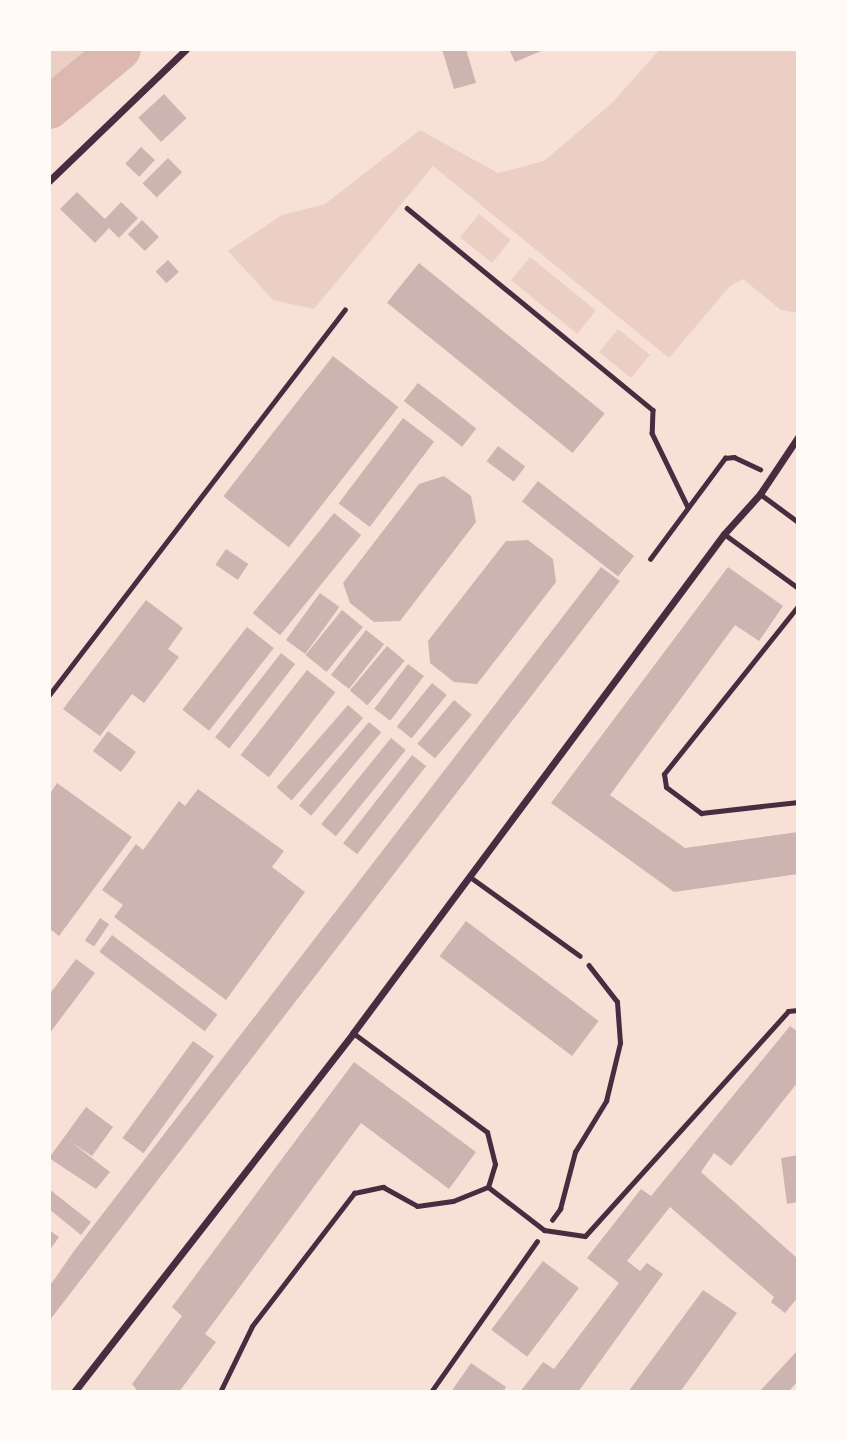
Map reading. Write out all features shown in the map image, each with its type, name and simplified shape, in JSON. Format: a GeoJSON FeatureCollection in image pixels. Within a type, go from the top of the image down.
{"type":"FeatureCollection","features":[{"type":"Feature","properties":{"kind":"street"},"geometry":{"type":"LineString","coordinates":[[49,181],[186,49]]}},
{"type":"Feature","properties":{"kind":"street"},"geometry":{"type":"LineString","coordinates":[[74,1392],[353,1033],[724,534],[760,494],[798,436]]}},
{"type":"Feature","properties":{"kind":"lane"},"geometry":{"type":"LineString","coordinates":[[49,695],[345,309]]}},
{"type":"Feature","properties":{"kind":"lane"},"geometry":{"type":"LineString","coordinates":[[760,494],[798,522]]}},
{"type":"Feature","properties":{"kind":"lane"},"geometry":{"type":"LineString","coordinates":[[724,534],[798,588]]}},
{"type":"Feature","properties":{"kind":"lane"},"geometry":{"type":"LineString","coordinates":[[798,606],[664,774],[666,787],[701,813],[798,802]]}},
{"type":"Feature","properties":{"kind":"lane"},"geometry":{"type":"LineString","coordinates":[[470,877],[580,956]]}},
{"type":"Feature","properties":{"kind":"lane"},"geometry":{"type":"LineString","coordinates":[[488,1187],[544,1230],[585,1237],[788,1011],[798,1010]]}},
{"type":"Feature","properties":{"kind":"lane"},"geometry":{"type":"LineString","coordinates":[[220,1392],[252,1326],[354,1193],[383,1187],[418,1206],[453,1202],[488,1187],[495,1164],[487,1132],[353,1033]]}},
{"type":"Feature","properties":{"kind":"path"},"geometry":{"type":"LineString","coordinates":[[408,208],[653,410],[652,433],[688,507]]}},
{"type":"Feature","properties":{"kind":"path"},"geometry":{"type":"LineString","coordinates":[[650,559],[727,457],[773,475]]}},
{"type":"Feature","properties":{"kind":"path"},"geometry":{"type":"LineString","coordinates":[[431,1392],[560,1209],[575,1152],[606,1101],[620,1043],[617,1002],[580,956]]}},
{"type":"Feature","properties":{"kind":"shaded area"},"geometry":{"type":"Polygon","coordinates":[[[49,49],[142,49],[84,95],[49,131],[49,49]]]}},
{"type":"Feature","properties":{"kind":"shaded area"},"geometry":{"type":"Polygon","coordinates":[[[660,49],[798,49],[798,313],[781,310],[743,279],[730,286],[669,358],[433,166],[314,309],[273,300],[228,251],[282,215],[325,204],[420,130],[498,173],[544,161],[613,102],[660,49]]]}},
{"type":"Feature","properties":{"kind":"shaded area"},"geometry":{"type":"Polygon","coordinates":[[[479,214],[511,240],[492,263],[460,237],[479,214]]]}},
{"type":"Feature","properties":{"kind":"shaded area"},"geometry":{"type":"Polygon","coordinates":[[[530,257],[596,310],[577,334],[511,280],[530,257]]]}},
{"type":"Feature","properties":{"kind":"shaded area"},"geometry":{"type":"Polygon","coordinates":[[[618,329],[650,355],[631,378],[599,352],[618,329]]]}},
{"type":"Feature","properties":{"kind":"building"},"geometry":{"type":"Polygon","coordinates":[[[442,49],[466,49],[476,83],[454,89],[442,49]]]}},
{"type":"Feature","properties":{"kind":"building"},"geometry":{"type":"Polygon","coordinates":[[[509,49],[546,49],[515,62],[509,49]]]}},
{"type":"Feature","properties":{"kind":"building"},"geometry":{"type":"Polygon","coordinates":[[[164,94],[187,118],[161,142],[138,118],[164,94]]]}},
{"type":"Feature","properties":{"kind":"building"},"geometry":{"type":"Polygon","coordinates":[[[141,147],[155,160],[139,177],[125,164],[141,147]]]}},
{"type":"Feature","properties":{"kind":"building"},"geometry":{"type":"Polygon","coordinates":[[[168,158],[182,172],[157,198],[143,183],[168,158]]]}},
{"type":"Feature","properties":{"kind":"building"},"geometry":{"type":"Polygon","coordinates":[[[77,192],[105,219],[121,202],[138,218],[119,238],[109,228],[95,243],[60,209],[77,192]]]}},
{"type":"Feature","properties":{"kind":"building"},"geometry":{"type":"Polygon","coordinates":[[[142,220],[159,237],[145,251],[128,234],[142,220]]]}},
{"type":"Feature","properties":{"kind":"building"},"geometry":{"type":"Polygon","coordinates":[[[168,260],[179,272],[166,283],[156,272],[168,260]]]}},
{"type":"Feature","properties":{"kind":"building"},"geometry":{"type":"Polygon","coordinates":[[[419,263],[605,413],[573,453],[387,303],[419,263]]]}},
{"type":"Feature","properties":{"kind":"building"},"geometry":{"type":"Polygon","coordinates":[[[333,356],[398,407],[289,547],[223,496],[333,356]]]}},
{"type":"Feature","properties":{"kind":"building"},"geometry":{"type":"Polygon","coordinates":[[[418,383],[476,429],[462,447],[404,401],[418,383]]]}},
{"type":"Feature","properties":{"kind":"building"},"geometry":{"type":"Polygon","coordinates":[[[403,418],[434,441],[370,527],[339,503],[403,418]]]}},
{"type":"Feature","properties":{"kind":"building"},"geometry":{"type":"Polygon","coordinates":[[[498,446],[525,466],[514,482],[487,461],[498,446]]]}},
{"type":"Feature","properties":{"kind":"building"},"geometry":{"type":"Polygon","coordinates":[[[444,476],[471,496],[476,522],[400,621],[374,622],[350,603],[343,583],[419,484],[444,476]]]}},
{"type":"Feature","properties":{"kind":"building"},"geometry":{"type":"Polygon","coordinates":[[[538,481],[634,556],[618,577],[522,501],[538,481]]]}},
{"type":"Feature","properties":{"kind":"building"},"geometry":{"type":"Polygon","coordinates":[[[334,513],[361,535],[280,635],[253,613],[334,513]]]}},
{"type":"Feature","properties":{"kind":"building"},"geometry":{"type":"Polygon","coordinates":[[[528,540],[553,559],[556,582],[477,684],[454,682],[430,663],[428,641],[506,541],[528,540]]]}},
{"type":"Feature","properties":{"kind":"building"},"geometry":{"type":"Polygon","coordinates":[[[226,549],[248,564],[238,580],[215,565],[226,549]]]}},
{"type":"Feature","properties":{"kind":"building"},"geometry":{"type":"Polygon","coordinates":[[[601,567],[620,581],[49,1321],[49,1287],[74,1251],[601,567]]]}},
{"type":"Feature","properties":{"kind":"building"},"geometry":{"type":"Polygon","coordinates":[[[728,567],[783,606],[759,641],[735,625],[610,795],[685,848],[798,832],[798,874],[674,892],[551,803],[728,567]]]}},
{"type":"Feature","properties":{"kind":"building"},"geometry":{"type":"Polygon","coordinates":[[[320,593],[339,607],[305,654],[286,640],[320,593]]]}},
{"type":"Feature","properties":{"kind":"building"},"geometry":{"type":"Polygon","coordinates":[[[146,600],[183,628],[168,649],[179,657],[144,703],[132,694],[100,736],[63,709],[146,600]]]}},
{"type":"Feature","properties":{"kind":"building"},"geometry":{"type":"Polygon","coordinates":[[[342,610],[363,627],[326,672],[305,655],[342,610]]]}},
{"type":"Feature","properties":{"kind":"building"},"geometry":{"type":"Polygon","coordinates":[[[247,627],[274,648],[209,731],[182,710],[247,627]]]}},
{"type":"Feature","properties":{"kind":"building"},"geometry":{"type":"Polygon","coordinates":[[[366,630],[384,644],[349,689],[331,675],[366,630]]]}},
{"type":"Feature","properties":{"kind":"building"},"geometry":{"type":"Polygon","coordinates":[[[387,646],[405,661],[367,705],[350,690],[387,646]]]}},
{"type":"Feature","properties":{"kind":"building"},"geometry":{"type":"Polygon","coordinates":[[[281,653],[295,664],[229,748],[215,737],[281,653]]]}},
{"type":"Feature","properties":{"kind":"building"},"geometry":{"type":"Polygon","coordinates":[[[408,664],[424,676],[390,721],[374,709],[408,664]]]}},
{"type":"Feature","properties":{"kind":"building"},"geometry":{"type":"Polygon","coordinates":[[[307,670],[335,692],[269,777],[241,755],[307,670]]]}},
{"type":"Feature","properties":{"kind":"building"},"geometry":{"type":"Polygon","coordinates":[[[432,683],[447,695],[412,738],[397,727],[432,683]]]}},
{"type":"Feature","properties":{"kind":"building"},"geometry":{"type":"Polygon","coordinates":[[[454,700],[472,715],[435,758],[417,744],[454,700]]]}},
{"type":"Feature","properties":{"kind":"building"},"geometry":{"type":"Polygon","coordinates":[[[348,705],[363,718],[292,800],[276,787],[348,705]]]}},
{"type":"Feature","properties":{"kind":"building"},"geometry":{"type":"Polygon","coordinates":[[[369,722],[381,732],[311,816],[299,805],[369,722]]]}},
{"type":"Feature","properties":{"kind":"building"},"geometry":{"type":"Polygon","coordinates":[[[108,731],[136,752],[121,772],[93,751],[108,731]]]}},
{"type":"Feature","properties":{"kind":"building"},"geometry":{"type":"Polygon","coordinates":[[[391,738],[406,750],[336,836],[321,824],[391,738]]]}},
{"type":"Feature","properties":{"kind":"building"},"geometry":{"type":"Polygon","coordinates":[[[412,755],[426,766],[357,854],[343,843],[412,755]]]}},
{"type":"Feature","properties":{"kind":"building"},"geometry":{"type":"Polygon","coordinates":[[[57,783],[132,837],[59,936],[49,928],[49,795],[57,783]]]}},
{"type":"Feature","properties":{"kind":"building"},"geometry":{"type":"Polygon","coordinates":[[[198,789],[284,851],[272,867],[305,892],[226,1000],[114,917],[123,905],[102,890],[136,844],[143,850],[179,801],[185,806],[198,789]]]}},
{"type":"Feature","properties":{"kind":"building"},"geometry":{"type":"Polygon","coordinates":[[[100,918],[109,924],[94,947],[85,940],[100,918]]]}},
{"type":"Feature","properties":{"kind":"building"},"geometry":{"type":"Polygon","coordinates":[[[466,921],[599,1021],[572,1056],[440,956],[466,921]]]}},
{"type":"Feature","properties":{"kind":"building"},"geometry":{"type":"Polygon","coordinates":[[[112,935],[217,1014],[205,1031],[99,952],[112,935]]]}},
{"type":"Feature","properties":{"kind":"building"},"geometry":{"type":"Polygon","coordinates":[[[76,959],[95,973],[49,1034],[49,995],[76,959]]]}},
{"type":"Feature","properties":{"kind":"building"},"geometry":{"type":"Polygon","coordinates":[[[790,1026],[798,1032],[798,1082],[731,1166],[714,1153],[701,1172],[798,1259],[798,1297],[785,1313],[771,1302],[774,1297],[670,1207],[627,1261],[640,1271],[647,1263],[663,1274],[578,1392],[520,1392],[543,1362],[554,1369],[619,1283],[587,1258],[641,1189],[651,1196],[790,1026]]]}},
{"type":"Feature","properties":{"kind":"building"},"geometry":{"type":"Polygon","coordinates":[[[193,1041],[214,1056],[144,1153],[122,1138],[193,1041]]]}},
{"type":"Feature","properties":{"kind":"building"},"geometry":{"type":"Polygon","coordinates":[[[354,1062],[476,1152],[449,1189],[361,1123],[205,1334],[216,1342],[179,1392],[138,1392],[132,1384],[182,1316],[172,1307],[354,1062]]]}},
{"type":"Feature","properties":{"kind":"building"},"geometry":{"type":"Polygon","coordinates":[[[86,1107],[113,1127],[92,1156],[71,1142],[110,1172],[96,1189],[49,1158],[86,1107]]]}},
{"type":"Feature","properties":{"kind":"building"},"geometry":{"type":"Polygon","coordinates":[[[798,1155],[798,1202],[787,1204],[781,1158],[798,1155]]]}},
{"type":"Feature","properties":{"kind":"building"},"geometry":{"type":"Polygon","coordinates":[[[49,1189],[91,1222],[81,1235],[49,1209],[49,1189]]]}},
{"type":"Feature","properties":{"kind":"building"},"geometry":{"type":"Polygon","coordinates":[[[49,1230],[59,1237],[49,1251],[49,1230]]]}},
{"type":"Feature","properties":{"kind":"building"},"geometry":{"type":"Polygon","coordinates":[[[543,1261],[579,1288],[527,1357],[491,1330],[543,1261]]]}},
{"type":"Feature","properties":{"kind":"building"},"geometry":{"type":"Polygon","coordinates":[[[703,1290],[737,1313],[680,1392],[628,1392],[703,1290]]]}},
{"type":"Feature","properties":{"kind":"building"},"geometry":{"type":"Polygon","coordinates":[[[798,1350],[798,1381],[788,1392],[759,1392],[798,1350]]]}},
{"type":"Feature","properties":{"kind":"building"},"geometry":{"type":"Polygon","coordinates":[[[471,1363],[506,1387],[503,1392],[451,1392],[471,1363]]]}},
{"type":"Feature","properties":{"kind":"waterway"},"geometry":{"type":"LineString","coordinates":[[49,108],[120,49]]}}]}
